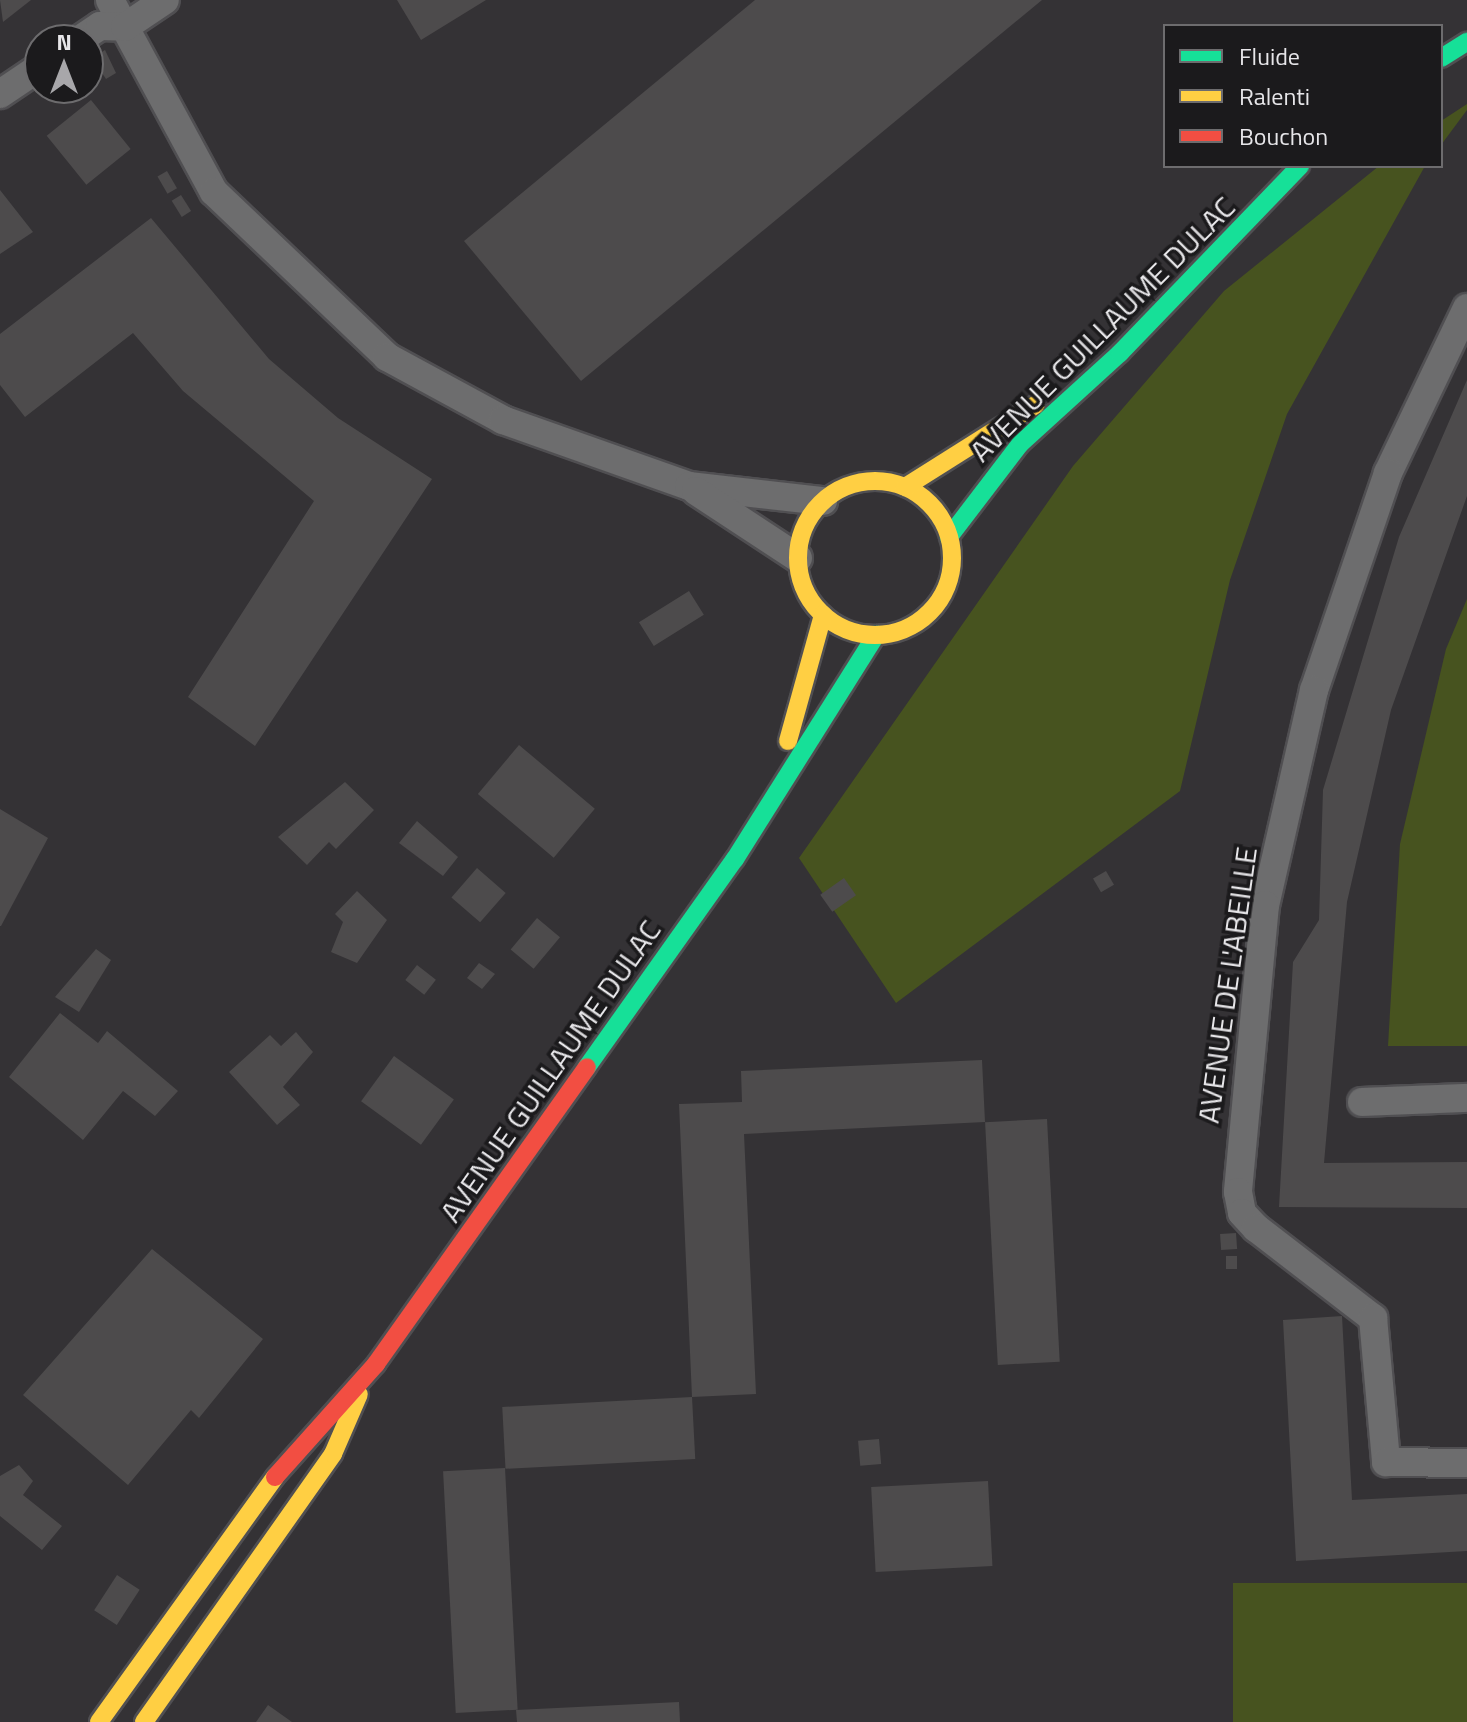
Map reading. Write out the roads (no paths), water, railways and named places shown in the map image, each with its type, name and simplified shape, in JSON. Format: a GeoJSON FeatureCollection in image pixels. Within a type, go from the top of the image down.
{"type":"FeatureCollection","features":[{"type":"Feature","properties":{"kind":"main road"},"geometry":{"type":"LineString","coordinates":[[1443,57],[1467,42]]}},
{"type":"Feature","properties":{"kind":"main road","name":"AVENUE GUILLAUME DULAC"},"geometry":{"type":"LineString","coordinates":[[1197,241],[1278,168]]}},
{"type":"Feature","properties":{"kind":"main road","name":"AVENUE GUILLAUME DULAC"},"geometry":{"type":"LineString","coordinates":[[949,537],[1020,444],[1120,353],[1298,168]]}},
{"type":"Feature","properties":{"kind":"main road","name":"AVENUE GUILLAUME DULAC"},"geometry":{"type":"LineString","coordinates":[[905,487],[1029,410],[1090,351]]}},
{"type":"Feature","properties":{"kind":"main road"},"geometry":{"type":"LineString","coordinates":[[861,483],[905,487],[940,516],[949,537],[950,572],[937,604],[920,621],[876,635],[823,615],[809,599],[798,558],[809,518],[823,501],[861,483]]}},
{"type":"Feature","properties":{"kind":"main road","name":"AVENUE GUILLAUME DULAC"},"geometry":{"type":"LineString","coordinates":[[771,798],[823,615]]}},
{"type":"Feature","properties":{"kind":"main road","name":"AVENUE GUILLAUME DULAC"},"geometry":{"type":"LineString","coordinates":[[99,1722],[220,1549],[302,1440],[368,1373],[735,859],[876,635]]}},
{"type":"Feature","properties":{"kind":"main road","name":"AVENUE GUILLAUME DULAC"},"geometry":{"type":"LineString","coordinates":[[144,1722],[252,1574],[333,1454],[368,1373]]}},
{"type":"Feature","properties":{"kind":"main road"},"geometry":{"type":"LineString","coordinates":[[220,1549],[252,1574]]}},
{"type":"Feature","properties":{"kind":"main road"},"geometry":{"type":"LineString","coordinates":[[185,1600],[215,1621]]}},
{"type":"Feature","properties":{"kind":"street"},"geometry":{"type":"LineString","coordinates":[[110,0],[214,192],[387,357],[503,420],[689,486],[823,501]]}},
{"type":"Feature","properties":{"kind":"street"},"geometry":{"type":"LineString","coordinates":[[104,26],[125,27],[165,0]]}},
{"type":"Feature","properties":{"kind":"street"},"geometry":{"type":"LineString","coordinates":[[0,94],[24,78]]}},
{"type":"Feature","properties":{"kind":"street","name":"AVENUE DE L'ABEILLE"},"geometry":{"type":"LineString","coordinates":[[1467,308],[1388,473],[1314,690],[1265,905],[1238,1192],[1242,1213],[1256,1228],[1373,1318],[1386,1462],[1467,1463]]}},
{"type":"Feature","properties":{"kind":"street"},"geometry":{"type":"LineString","coordinates":[[689,486],[798,558]]}},
{"type":"Feature","properties":{"kind":"street"},"geometry":{"type":"LineString","coordinates":[[1362,1102],[1467,1098]]}}]}
